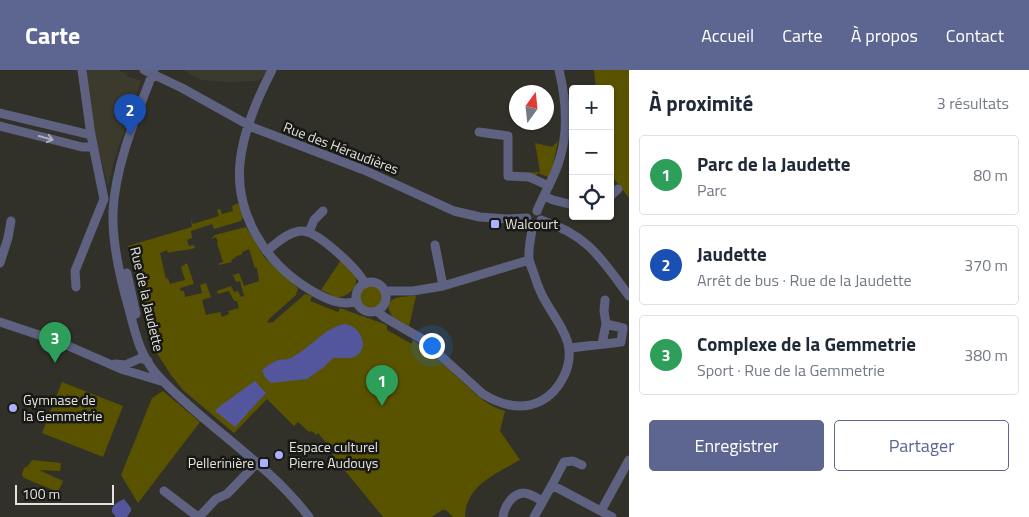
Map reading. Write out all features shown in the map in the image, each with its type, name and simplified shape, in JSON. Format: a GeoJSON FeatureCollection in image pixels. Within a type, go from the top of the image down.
{"type":"FeatureCollection","features":[{"type":"Feature","properties":{"kind":"street"},"geometry":{"type":"LineString","coordinates":[[76,287],[75,271],[104,199],[90,135],[82,70]]}},
{"type":"Feature","properties":{"kind":"street"},"geometry":{"type":"LineString","coordinates":[[272,70],[260,94],[242,150],[240,164],[241,184],[248,217],[266,251],[283,270],[307,288],[337,302],[349,303],[357,301]]}},
{"type":"Feature","properties":{"kind":"street"},"geometry":{"type":"LineString","coordinates":[[377,311],[428,344],[483,394],[500,404],[518,406],[532,404],[545,398],[555,390],[568,366],[570,348],[563,329],[542,295],[529,260],[534,221],[531,211],[537,211],[549,186],[560,158],[566,123],[565,97],[560,70]]}},
{"type":"Feature","properties":{"kind":"street","name":"Rue des Héraudières"},"geometry":{"type":"LineString","coordinates":[[150,71],[249,126],[397,184],[454,211],[480,217],[534,221],[559,226],[590,246],[629,296]]}},
{"type":"Feature","properties":{"kind":"street","name":"Rue de la Jaudette"},"geometry":{"type":"LineString","coordinates":[[148,361],[140,349],[127,302],[114,243],[113,214],[117,184],[150,71]]}},
{"type":"Feature","properties":{"kind":"street"},"geometry":{"type":"LineString","coordinates":[[0,113],[90,135]]}},
{"type":"Feature","properties":{"kind":"street"},"geometry":{"type":"LineString","coordinates":[[0,126],[82,147],[93,147]]}},
{"type":"Feature","properties":{"kind":"street"},"geometry":{"type":"LineString","coordinates":[[479,132],[508,136],[508,176],[524,176],[549,186]]}},
{"type":"Feature","properties":{"kind":"street","name":"Rue de la Jaudette"},"geometry":{"type":"LineString","coordinates":[[117,184],[121,246],[148,361]]}},
{"type":"Feature","properties":{"kind":"street"},"geometry":{"type":"LineString","coordinates":[[544,196],[569,204]]}},
{"type":"Feature","properties":{"kind":"street"},"geometry":{"type":"LineString","coordinates":[[309,232],[314,220],[323,211]]}},
{"type":"Feature","properties":{"kind":"street"},"geometry":{"type":"LineString","coordinates":[[0,263],[11,221]]}},
{"type":"Feature","properties":{"kind":"street"},"geometry":{"type":"LineString","coordinates":[[266,251],[295,232],[309,232],[330,246],[346,260],[361,276],[365,284]]}},
{"type":"Feature","properties":{"kind":"street"},"geometry":{"type":"LineString","coordinates":[[435,245],[443,286]]}},
{"type":"Feature","properties":{"kind":"street"},"geometry":{"type":"LineString","coordinates":[[385,291],[385,303],[377,311],[370,312],[364,310],[357,301],[358,290],[365,284],[377,284],[385,291],[413,291],[443,286],[529,260]]}},
{"type":"Feature","properties":{"kind":"street"},"geometry":{"type":"LineString","coordinates":[[602,344],[606,324],[605,300]]}},
{"type":"Feature","properties":{"kind":"street"},"geometry":{"type":"LineString","coordinates":[[0,322],[50,338],[133,372],[164,382]]}},
{"type":"Feature","properties":{"kind":"street"},"geometry":{"type":"LineString","coordinates":[[570,348],[602,344],[625,344],[623,328],[606,324]]}},
{"type":"Feature","properties":{"kind":"street"},"geometry":{"type":"LineString","coordinates":[[136,360],[140,349]]}},
{"type":"Feature","properties":{"kind":"street"},"geometry":{"type":"LineString","coordinates":[[111,363],[125,365],[141,358],[148,361],[164,382],[179,397],[257,462],[283,486],[310,517]]}},
{"type":"Feature","properties":{"kind":"street"},"geometry":{"type":"LineString","coordinates":[[133,372],[144,367],[148,361]]}},
{"type":"Feature","properties":{"kind":"street"},"geometry":{"type":"LineString","coordinates":[[534,517],[564,462],[573,460],[582,465]]}},
{"type":"Feature","properties":{"kind":"street"},"geometry":{"type":"LineString","coordinates":[[601,511],[629,460]]}},
{"type":"Feature","properties":{"kind":"street"},"geometry":{"type":"LineString","coordinates":[[164,491],[199,517],[216,499],[227,494],[257,462]]}},
{"type":"Feature","properties":{"kind":"street"},"geometry":{"type":"LineString","coordinates":[[552,484],[612,517]]}},
{"type":"Feature","properties":{"kind":"street"},"geometry":{"type":"LineString","coordinates":[[503,517],[512,498],[523,493],[542,501]]}},
{"type":"Feature","properties":{"kind":"shaded area"},"geometry":{"type":"Polygon","coordinates":[[[118,70],[127,74],[126,76],[141,81],[114,161],[108,187],[94,131],[87,71],[118,70]]]}},
{"type":"Feature","properties":{"kind":"shaded area"},"geometry":{"type":"Polygon","coordinates":[[[185,70],[267,70],[263,77],[257,81],[228,82],[201,80],[185,70]]]}},
{"type":"Feature","properties":{"kind":"shaded area"},"geometry":{"type":"Polygon","coordinates":[[[594,70],[629,70],[629,198],[614,179],[614,85],[596,85],[594,70]]]}},
{"type":"Feature","properties":{"kind":"shaded area"},"geometry":{"type":"Polygon","coordinates":[[[558,141],[553,165],[548,177],[538,173],[535,177],[526,173],[540,172],[535,143],[552,147],[558,141]]]}},
{"type":"Feature","properties":{"kind":"shaded area"},"geometry":{"type":"Polygon","coordinates":[[[238,203],[243,217],[241,221],[214,229],[212,224],[191,231],[192,238],[187,240],[189,246],[194,245],[195,248],[168,253],[167,250],[160,253],[166,279],[168,278],[170,284],[185,280],[181,267],[187,263],[194,284],[180,288],[181,291],[184,291],[185,297],[202,293],[200,285],[206,283],[211,297],[202,300],[206,315],[220,312],[222,317],[229,314],[228,311],[239,308],[237,301],[234,301],[229,291],[218,294],[217,291],[231,286],[234,292],[238,291],[241,297],[244,296],[240,281],[236,282],[233,275],[239,273],[244,286],[259,281],[257,268],[255,268],[249,249],[231,260],[232,262],[219,265],[223,262],[218,242],[216,237],[211,239],[215,235],[246,227],[264,257],[298,288],[296,295],[267,323],[273,322],[305,294],[312,296],[310,301],[338,312],[340,308],[387,325],[387,330],[412,344],[413,340],[478,396],[491,405],[505,411],[500,431],[520,460],[492,476],[477,489],[467,506],[465,517],[453,517],[446,510],[442,510],[432,517],[383,517],[332,455],[335,453],[318,433],[316,435],[312,431],[309,432],[298,422],[294,426],[267,399],[234,433],[183,390],[171,375],[158,355],[148,327],[128,246],[192,227],[191,219],[193,224],[219,216],[217,210],[220,209],[222,214],[233,211],[232,206],[238,203]]]}},
{"type":"Feature","properties":{"kind":"shaded area"},"geometry":{"type":"Polygon","coordinates":[[[341,260],[353,273],[356,282],[353,289],[347,295],[335,297],[321,290],[341,260]]]}},
{"type":"Feature","properties":{"kind":"shaded area"},"geometry":{"type":"Polygon","coordinates":[[[371,285],[380,288],[383,297],[380,306],[371,309],[362,306],[359,297],[362,288],[371,285]]]}},
{"type":"Feature","properties":{"kind":"shaded area"},"geometry":{"type":"Polygon","coordinates":[[[416,296],[409,326],[393,317],[388,305],[390,302],[399,297],[416,296]]]}},
{"type":"Feature","properties":{"kind":"shaded area"},"geometry":{"type":"Polygon","coordinates":[[[344,324],[354,328],[363,342],[363,347],[356,356],[333,358],[307,379],[271,383],[265,377],[262,370],[270,364],[291,358],[323,334],[336,326],[344,324]]]}},
{"type":"Feature","properties":{"kind":"shaded area"},"geometry":{"type":"Polygon","coordinates":[[[255,381],[266,393],[235,427],[215,411],[255,381]]]}},
{"type":"Feature","properties":{"kind":"shaded area"},"geometry":{"type":"Polygon","coordinates":[[[62,382],[123,406],[103,457],[42,433],[62,382]]]}},
{"type":"Feature","properties":{"kind":"shaded area"},"geometry":{"type":"Polygon","coordinates":[[[163,391],[200,422],[138,503],[121,475],[152,398],[163,391]]]}},
{"type":"Feature","properties":{"kind":"shaded area"},"geometry":{"type":"Polygon","coordinates":[[[32,460],[61,463],[60,471],[39,470],[63,481],[58,492],[24,478],[22,475],[24,468],[32,460]]]}},
{"type":"Feature","properties":{"kind":"shaded area"},"geometry":{"type":"Polygon","coordinates":[[[124,499],[131,508],[131,511],[127,517],[116,517],[112,512],[113,507],[124,499]]]}},
{"type":"Feature","properties":{"kind":"place","name":"Jaudette"},"geometry":{"type":"Point","coordinates":[130,135]}},
{"type":"Feature","properties":{"kind":"place","name":"Walcourt"},"geometry":{"type":"Point","coordinates":[495,224]}},
{"type":"Feature","properties":{"kind":"place","name":"Complexe de la Gemmetrie"},"geometry":{"type":"Point","coordinates":[55,363]}},
{"type":"Feature","properties":{"kind":"place","name":"Parc de la Jaudette"},"geometry":{"type":"Point","coordinates":[382,406]}},
{"type":"Feature","properties":{"kind":"place","name":"Gymnase de la Gemmetrie"},"geometry":{"type":"Point","coordinates":[13,408]}},
{"type":"Feature","properties":{"kind":"place","name":"Espace culturel Pierre Audouys"},"geometry":{"type":"Point","coordinates":[279,455]}},
{"type":"Feature","properties":{"kind":"place","name":"Pellerinière"},"geometry":{"type":"Point","coordinates":[264,463]}}]}
